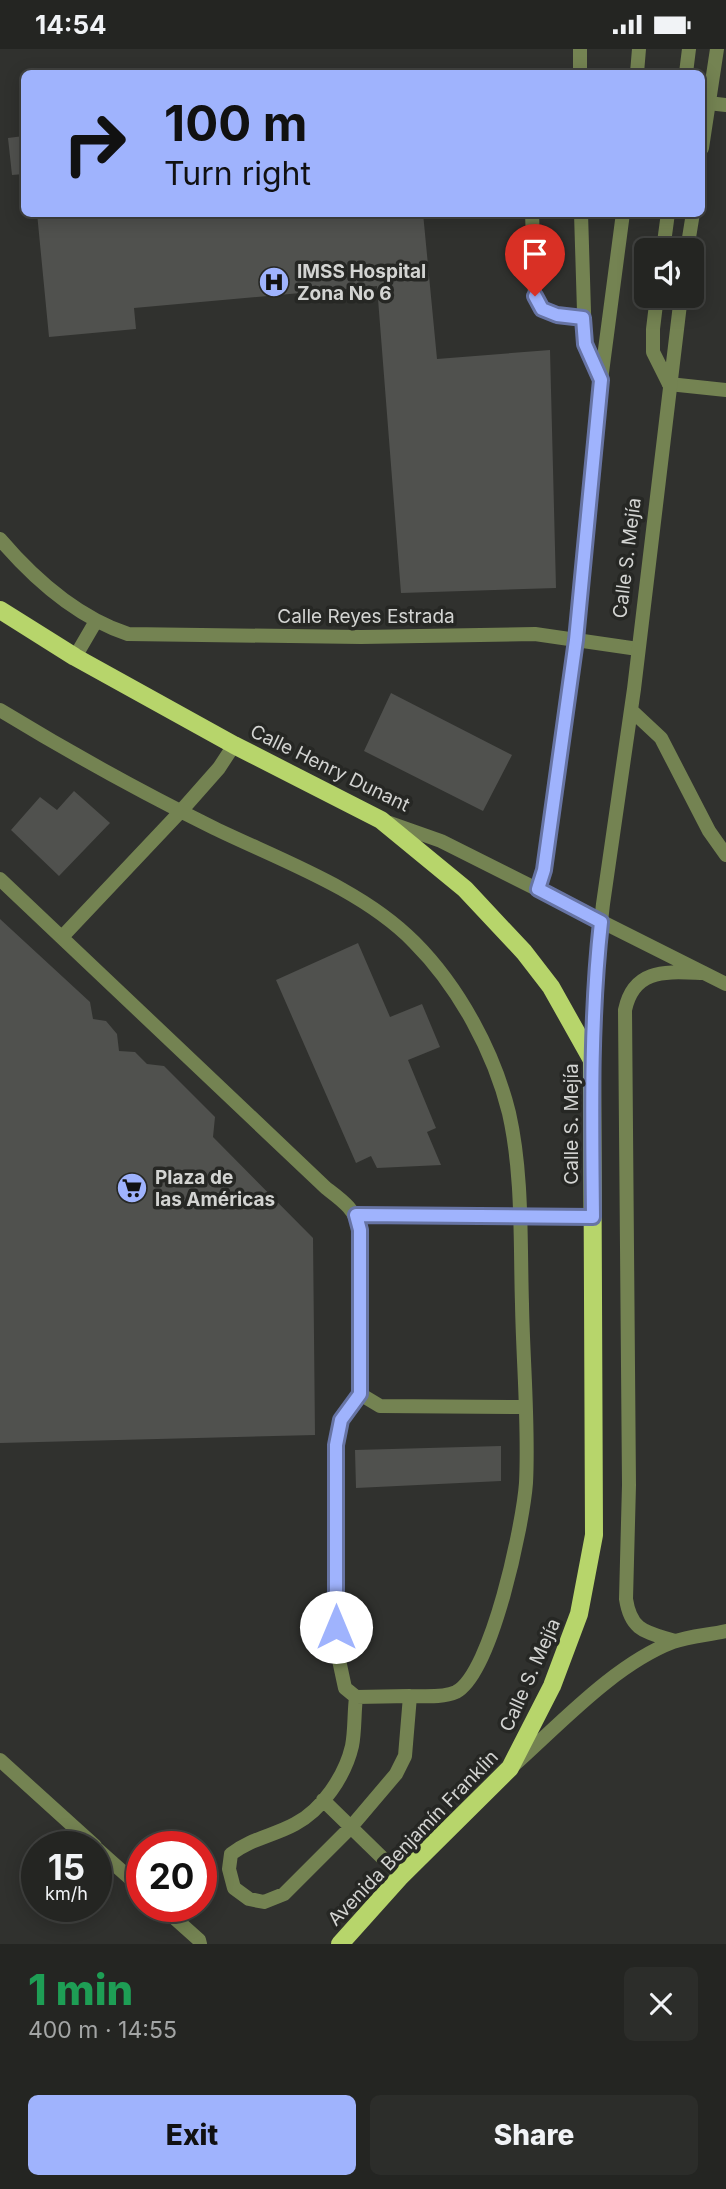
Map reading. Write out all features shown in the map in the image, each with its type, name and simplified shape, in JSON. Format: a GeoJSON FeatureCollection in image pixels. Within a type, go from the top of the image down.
{"type":"FeatureCollection","features":[{"type":"Feature","properties":{"kind":"main road","name":"Calle Henry Dunant"},"geometry":{"type":"LineString","coordinates":[[0,610],[75,657],[234,745],[381,820]]}},
{"type":"Feature","properties":{"kind":"main road"},"geometry":{"type":"LineString","coordinates":[[381,820],[465,889],[524,952],[551,987],[592,1060]]}},
{"type":"Feature","properties":{"kind":"main road","name":"Calle S. Mejía"},"geometry":{"type":"LineString","coordinates":[[510,1768],[562,1662],[579,1614],[594,1535],[592,1060]]}},
{"type":"Feature","properties":{"kind":"main road","name":"Avenida Benjamín Franklin"},"geometry":{"type":"LineString","coordinates":[[340,1944],[401,1876],[510,1768]]}},
{"type":"Feature","properties":{"kind":"street"},"geometry":{"type":"LineString","coordinates":[[580,49],[580,70]]}},
{"type":"Feature","properties":{"kind":"street"},"geometry":{"type":"LineString","coordinates":[[636,70],[639,49]]}},
{"type":"Feature","properties":{"kind":"street"},"geometry":{"type":"LineString","coordinates":[[686,70],[689,49]]}},
{"type":"Feature","properties":{"kind":"street"},"geometry":{"type":"LineString","coordinates":[[705,126],[717,49]]}},
{"type":"Feature","properties":{"kind":"street"},"geometry":{"type":"LineString","coordinates":[[708,103],[726,105]]}},
{"type":"Feature","properties":{"kind":"street"},"geometry":{"type":"LineString","coordinates":[[532,217],[535,296],[542,309],[557,315],[583,318]]}},
{"type":"Feature","properties":{"kind":"street"},"geometry":{"type":"LineString","coordinates":[[581,217],[585,344],[601,380]]}},
{"type":"Feature","properties":{"kind":"street"},"geometry":{"type":"LineString","coordinates":[[538,889],[544,870],[576,640],[601,380],[622,217]]}},
{"type":"Feature","properties":{"kind":"street"},"geometry":{"type":"LineString","coordinates":[[665,238],[667,217]]}},
{"type":"Feature","properties":{"kind":"street"},"geometry":{"type":"LineString","coordinates":[[689,238],[692,217]]}},
{"type":"Feature","properties":{"kind":"street"},"geometry":{"type":"LineString","coordinates":[[656,308],[653,352],[669,384],[726,390]]}},
{"type":"Feature","properties":{"kind":"street","name":"Calle S. Mejía"},"geometry":{"type":"LineString","coordinates":[[592,1060],[595,974],[601,922],[631,710],[679,308]]}},
{"type":"Feature","properties":{"kind":"street","name":"Calle Reyes Estrada"},"geometry":{"type":"LineString","coordinates":[[0,539],[33,575],[63,600],[96,621],[128,634],[535,634],[638,649]]}},
{"type":"Feature","properties":{"kind":"street"},"geometry":{"type":"LineString","coordinates":[[75,657],[96,621]]}},
{"type":"Feature","properties":{"kind":"street"},"geometry":{"type":"LineString","coordinates":[[0,710],[181,811],[331,884],[379,911],[423,952],[449,983],[467,1013],[498,1078],[515,1144],[526,1484],[500,1612],[474,1675],[457,1691],[442,1695],[356,1697],[345,1688],[336,1646],[336,1445],[341,1420],[360,1394],[360,1230],[356,1215],[349,1205],[326,1188],[0,879]]}},
{"type":"Feature","properties":{"kind":"street"},"geometry":{"type":"LineString","coordinates":[[631,710],[661,738],[709,831],[726,855]]}},
{"type":"Feature","properties":{"kind":"street"},"geometry":{"type":"LineString","coordinates":[[62,937],[181,811],[219,768],[234,745]]}},
{"type":"Feature","properties":{"kind":"street","name":"Calle Henry Dunant"},"geometry":{"type":"LineString","coordinates":[[381,820],[441,842],[726,984]]}},
{"type":"Feature","properties":{"kind":"street"},"geometry":{"type":"LineString","coordinates":[[675,1641],[638,1627],[628,1613],[626,1599],[629,1485],[625,1010],[628,996],[638,982],[665,972],[704,973]]}},
{"type":"Feature","properties":{"kind":"street"},"geometry":{"type":"LineString","coordinates":[[356,1215],[593,1217]]}},
{"type":"Feature","properties":{"kind":"street"},"geometry":{"type":"LineString","coordinates":[[360,1394],[380,1406],[524,1407]]}},
{"type":"Feature","properties":{"kind":"street","name":"Avenida Benjamín Franklin"},"geometry":{"type":"LineString","coordinates":[[510,1768],[629,1666],[675,1641],[726,1631]]}},
{"type":"Feature","properties":{"kind":"street"},"geometry":{"type":"LineString","coordinates":[[356,1697],[352,1746],[342,1774],[323,1800],[299,1823],[247,1843],[232,1854],[229,1869],[234,1888],[249,1899],[264,1902],[284,1894],[351,1827],[396,1774],[405,1756],[410,1696]]}},
{"type":"Feature","properties":{"kind":"street"},"geometry":{"type":"LineString","coordinates":[[0,1761],[78,1831]]}},
{"type":"Feature","properties":{"kind":"street"},"geometry":{"type":"LineString","coordinates":[[323,1800],[401,1876]]}},
{"type":"Feature","properties":{"kind":"street"},"geometry":{"type":"LineString","coordinates":[[112,1862],[126,1874]]}},
{"type":"Feature","properties":{"kind":"street"},"geometry":{"type":"LineString","coordinates":[[178,1922],[200,1944]]}},
{"type":"Feature","properties":{"kind":"building"},"geometry":{"type":"Polygon","coordinates":[[[21,136],[21,174],[12,175],[8,138],[21,136]]]}},
{"type":"Feature","properties":{"kind":"building"},"geometry":{"type":"Polygon","coordinates":[[[37,217],[423,217],[437,359],[550,350],[556,588],[401,593],[377,286],[134,308],[136,329],[49,337],[37,217]]]}},
{"type":"Feature","properties":{"kind":"building"},"geometry":{"type":"Polygon","coordinates":[[[391,693],[512,755],[483,811],[364,751],[391,693]]]}},
{"type":"Feature","properties":{"kind":"building"},"geometry":{"type":"Polygon","coordinates":[[[74,791],[110,823],[59,876],[11,830],[40,797],[57,810],[74,791]]]}},
{"type":"Feature","properties":{"kind":"building","name":"Plaza de las Américas"},"geometry":{"type":"Polygon","coordinates":[[[0,919],[90,1002],[93,1019],[106,1021],[117,1034],[119,1051],[135,1052],[147,1064],[164,1066],[215,1117],[213,1137],[313,1238],[315,1435],[0,1443],[0,919]]]}},
{"type":"Feature","properties":{"kind":"building"},"geometry":{"type":"Polygon","coordinates":[[[358,943],[390,1017],[422,1004],[440,1047],[408,1060],[436,1128],[427,1132],[441,1165],[377,1168],[371,1156],[356,1163],[276,980],[358,943]]]}},
{"type":"Feature","properties":{"kind":"building"},"geometry":{"type":"Polygon","coordinates":[[[501,1446],[501,1481],[356,1488],[355,1450],[501,1446]]]}},
{"type":"Feature","properties":{"kind":"place","name":"IMSS Hospital Zona No 6"},"geometry":{"type":"Point","coordinates":[274,282]}},
{"type":"Feature","properties":{"kind":"place","name":"Plaza de las Américas"},"geometry":{"type":"Point","coordinates":[132,1188]}},
{"type":"Feature","properties":{"kind":"route"},"geometry":{"type":"LineString","coordinates":[[336,1627],[336,1445],[341,1420],[360,1394],[360,1230],[356,1215],[593,1217],[592,1060],[595,974],[601,922],[538,889],[544,870],[576,640],[601,380],[585,344],[583,318],[557,315],[542,309],[535,296]]}}]}
